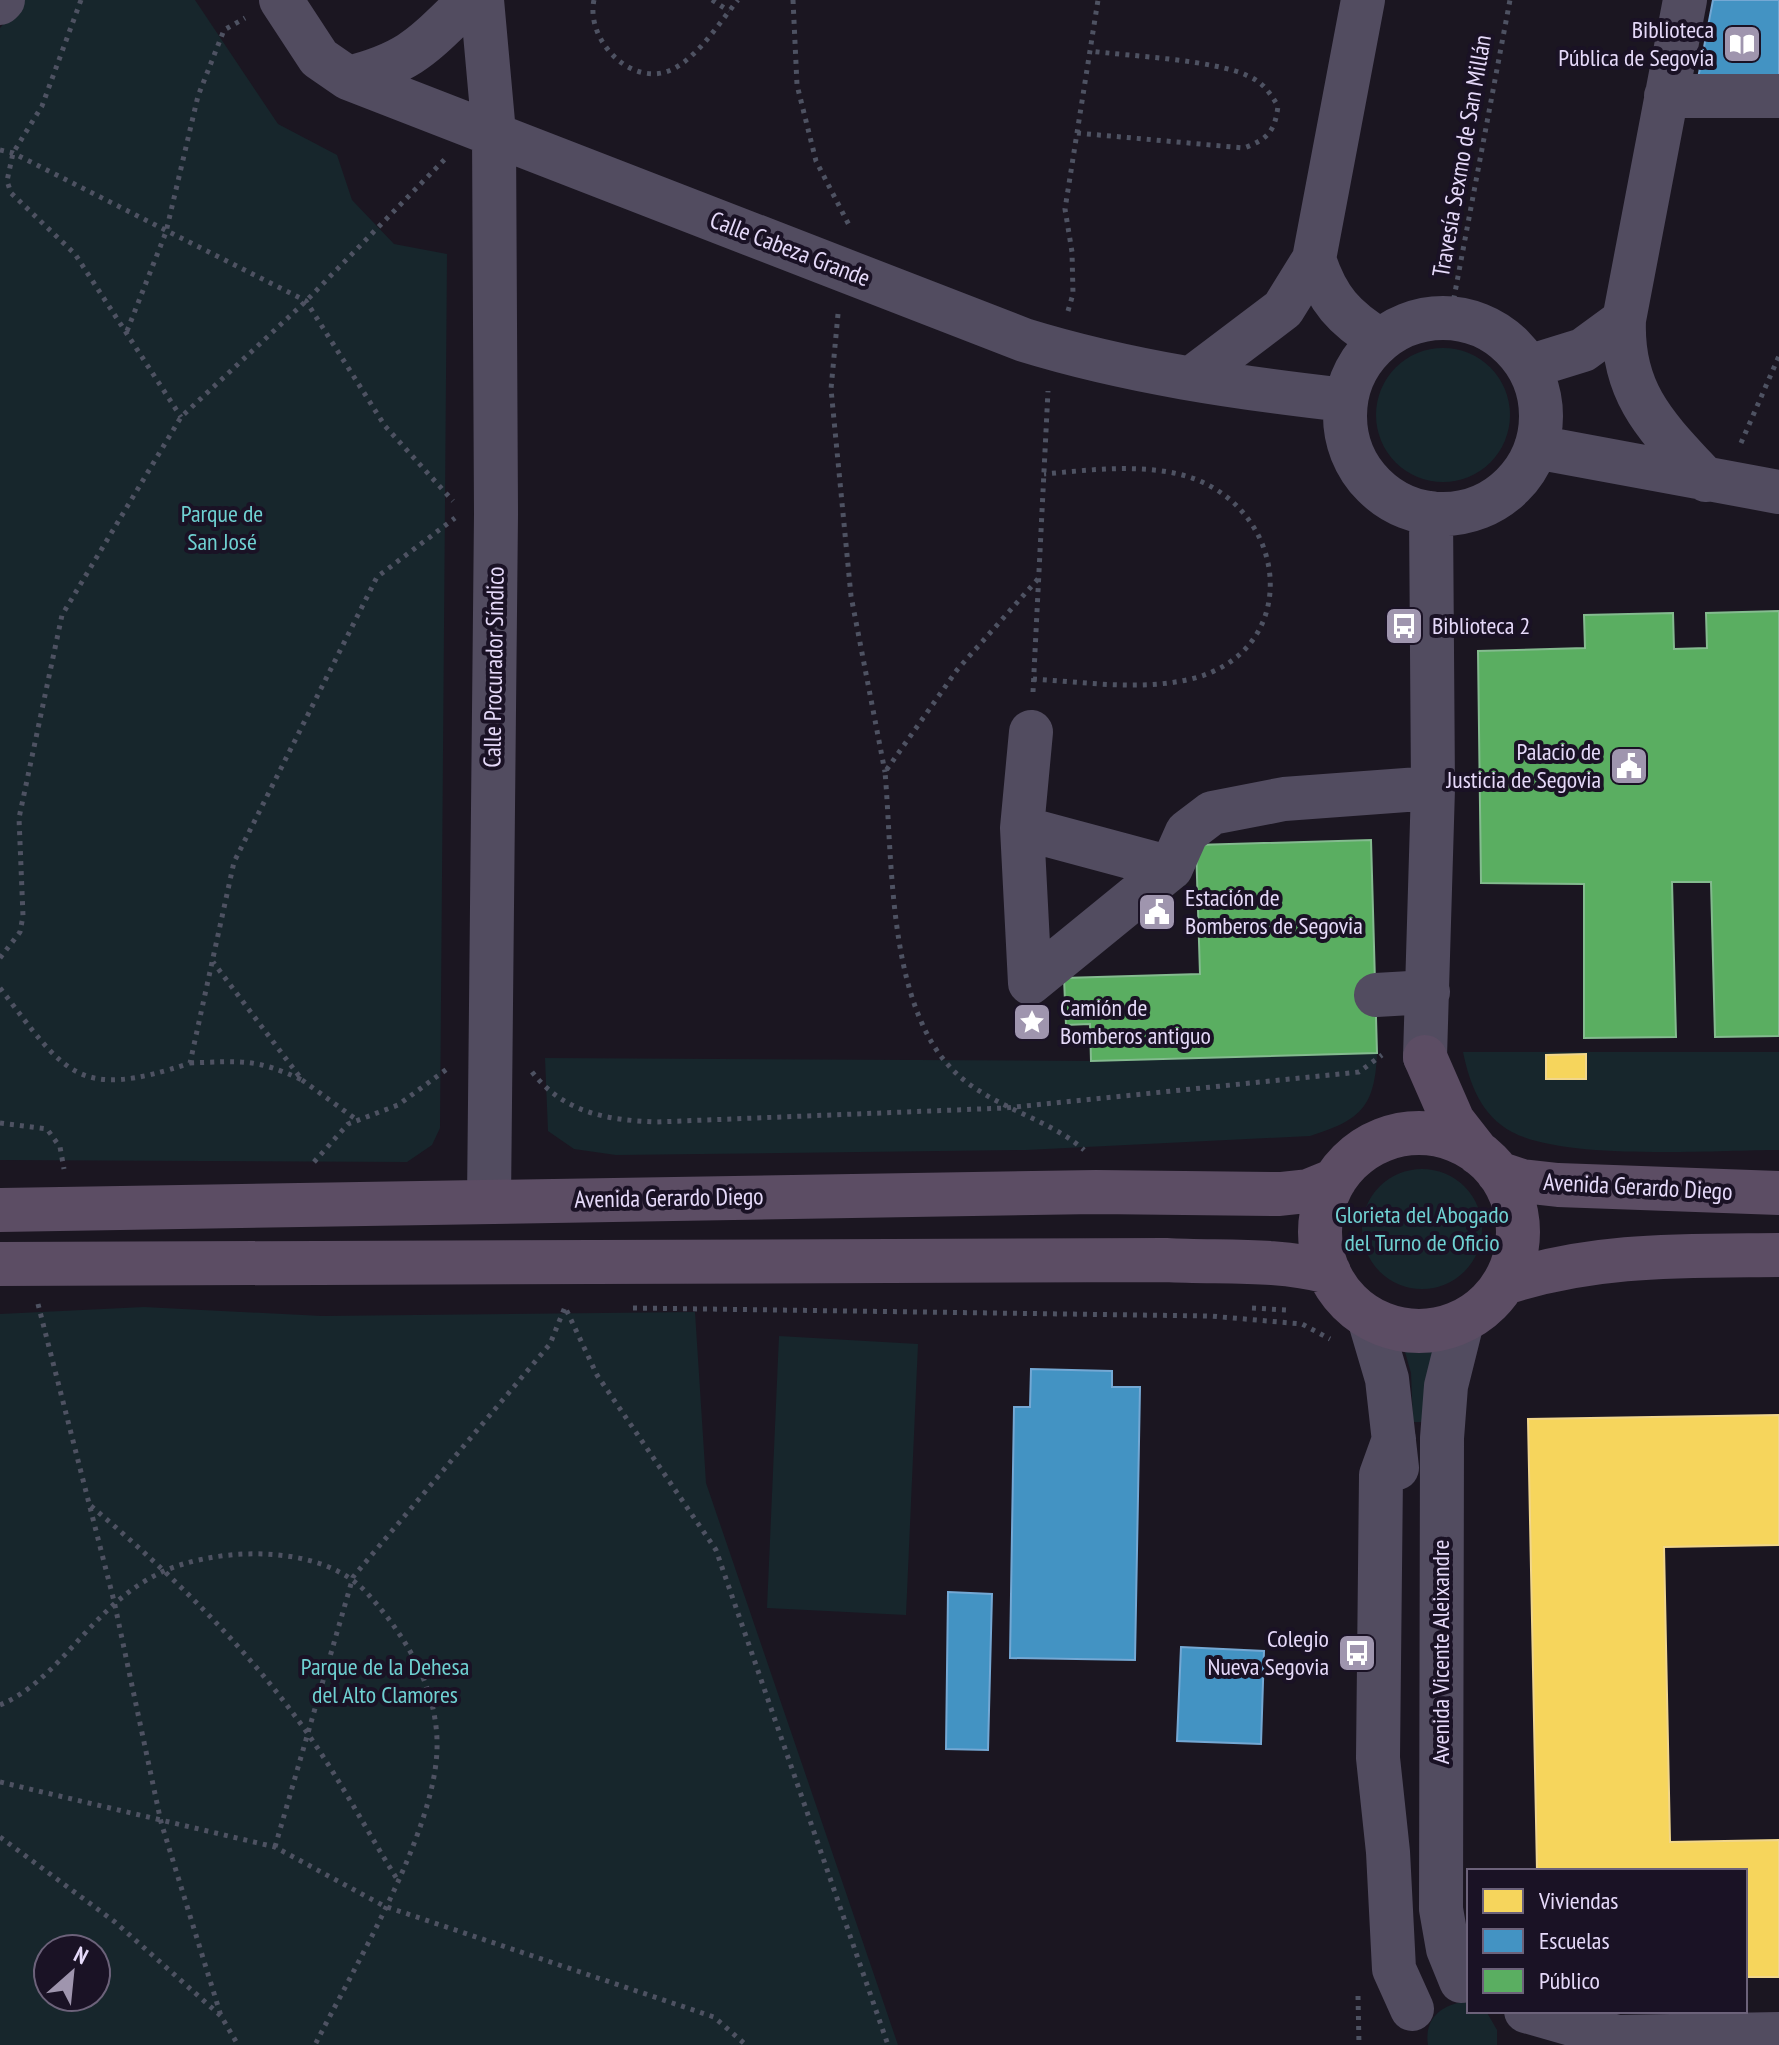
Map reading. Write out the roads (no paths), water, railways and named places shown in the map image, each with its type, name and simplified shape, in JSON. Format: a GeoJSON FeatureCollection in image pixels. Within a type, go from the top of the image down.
{"type":"FeatureCollection","features":[{"type":"Feature","properties":{"kind":"main road"},"geometry":{"type":"LineString","coordinates":[[1374,1145],[1403,1102],[1407,1053]]}},
{"type":"Feature","properties":{"kind":"main road"},"geometry":{"type":"LineString","coordinates":[[1407,1053],[1453,1121],[1488,1163],[1508,1189],[1518,1227],[1513,1265],[1505,1283],[1486,1306],[1462,1322],[1415,1331],[1391,1327],[1369,1318],[1350,1303],[1329,1272],[1320,1232],[1324,1205],[1335,1180],[1352,1160],[1374,1145],[1398,1136],[1424,1134],[1452,1140],[1488,1163]]}},
{"type":"Feature","properties":{"kind":"main road","name":"Avenida Gerardo Diego"},"geometry":{"type":"LineString","coordinates":[[1488,1163],[1522,1181],[1558,1185],[1779,1193]]}},
{"type":"Feature","properties":{"kind":"main road","name":"Avenida Gerardo Diego"},"geometry":{"type":"LineString","coordinates":[[0,1210],[1096,1192],[1280,1194],[1308,1191],[1335,1180]]}},
{"type":"Feature","properties":{"kind":"main road"},"geometry":{"type":"LineString","coordinates":[[1505,1283],[1537,1272],[1628,1256],[1779,1255]]}},
{"type":"Feature","properties":{"kind":"main road"},"geometry":{"type":"LineString","coordinates":[[0,1264],[1152,1260],[1289,1262],[1329,1272]]}},
{"type":"Feature","properties":{"kind":"street"},"geometry":{"type":"LineString","coordinates":[[348,78],[394,65],[410,55],[470,0]]}},
{"type":"Feature","properties":{"kind":"street","name":"Calle Procurador Síndico"},"geometry":{"type":"LineString","coordinates":[[482,0],[494,133],[496,514],[489,1201]]}},
{"type":"Feature","properties":{"kind":"street"},"geometry":{"type":"LineString","coordinates":[[1193,377],[1283,309],[1314,259],[1363,0]]}},
{"type":"Feature","properties":{"kind":"street"},"geometry":{"type":"LineString","coordinates":[[1685,0],[1624,320],[1623,353],[1638,400],[1722,466],[1779,492]]}},
{"type":"Feature","properties":{"kind":"street","name":"Calle Cabeza Grande"},"geometry":{"type":"LineString","coordinates":[[267,7],[319,58],[348,78],[1057,350],[1291,395],[1345,400]]}},
{"type":"Feature","properties":{"kind":"street"},"geometry":{"type":"LineString","coordinates":[[1666,96],[1779,96]]}},
{"type":"Feature","properties":{"kind":"street"},"geometry":{"type":"LineString","coordinates":[[1314,259],[1332,302],[1350,322],[1380,340]]}},
{"type":"Feature","properties":{"kind":"street"},"geometry":{"type":"LineString","coordinates":[[1432,318],[1450,319],[1487,329],[1510,345],[1528,367],[1538,393],[1541,420],[1536,447],[1524,471],[1506,491],[1483,505],[1458,512],[1431,513],[1406,506],[1383,493],[1364,474],[1351,452],[1345,427],[1345,400],[1364,357],[1380,340],[1404,325],[1432,318]]}},
{"type":"Feature","properties":{"kind":"street"},"geometry":{"type":"LineString","coordinates":[[1528,367],[1583,350],[1624,320]]}},
{"type":"Feature","properties":{"kind":"street"},"geometry":{"type":"LineString","coordinates":[[1536,447],[1722,466]]}},
{"type":"Feature","properties":{"kind":"street"},"geometry":{"type":"LineString","coordinates":[[1407,1053],[1428,992],[1433,788],[1431,513]]}},
{"type":"Feature","properties":{"kind":"street"},"geometry":{"type":"LineString","coordinates":[[1031,732],[1022,828],[1030,983],[1171,868],[1187,832],[1212,813],[1229,807],[1321,795],[1433,788]]}},
{"type":"Feature","properties":{"kind":"street"},"geometry":{"type":"LineString","coordinates":[[1022,828],[1171,868]]}},
{"type":"Feature","properties":{"kind":"street"},"geometry":{"type":"LineString","coordinates":[[1376,995],[1428,992]]}},
{"type":"Feature","properties":{"kind":"street","name":"Avenida Vicente Aleixandre"},"geometry":{"type":"LineString","coordinates":[[1369,1318],[1387,1379],[1397,1462],[1397,1652],[1388,1852],[1394,1969],[1408,2027]]}},
{"type":"Feature","properties":{"kind":"street","name":"Avenida Vicente Aleixandre"},"geometry":{"type":"LineString","coordinates":[[1462,1322],[1446,1386],[1442,1438],[1440,1852],[1444,1934],[1465,1981]]}},
{"type":"Feature","properties":{"kind":"street"},"geometry":{"type":"LineString","coordinates":[[1408,2027],[1425,1994],[1442,1985],[1465,1981]]}},
{"type":"Feature","properties":{"kind":"street"},"geometry":{"type":"LineString","coordinates":[[1514,2013],[1519,2023],[1521,2045]]}},
{"type":"Feature","properties":{"kind":"street"},"geometry":{"type":"LineString","coordinates":[[1531,2013],[1607,2041],[1779,2034]]}},
{"type":"Feature","properties":{"kind":"place","name":"Biblioteca Pública de Segovia"},"geometry":{"type":"Point","coordinates":[1742,44]}},
{"type":"Feature","properties":{"kind":"place","name":"Biblioteca 2"},"geometry":{"type":"Point","coordinates":[1404,626]}},
{"type":"Feature","properties":{"kind":"place","name":"Palacio de Justicia de Segovia"},"geometry":{"type":"Point","coordinates":[1629,766]}},
{"type":"Feature","properties":{"kind":"place","name":"Estación de Bomberos de Segovia"},"geometry":{"type":"Point","coordinates":[1157,912]}},
{"type":"Feature","properties":{"kind":"place","name":"Camión de Bomberos antiguo"},"geometry":{"type":"Point","coordinates":[1032,1022]}},
{"type":"Feature","properties":{"kind":"place","name":"Colegio Nueva Segovia"},"geometry":{"type":"Point","coordinates":[1357,1653]}},
{"type":"Feature","properties":{"kind":"park label","name":"Parque de San José"},"geometry":{"type":"Point","coordinates":[222,528]}},
{"type":"Feature","properties":{"kind":"park label","name":"Glorieta del Abogado del Turno de Oficio"},"geometry":{"type":"Point","coordinates":[1422,1229]}},
{"type":"Feature","properties":{"kind":"park label","name":"Parque de la Dehesa del Alto Clamores"},"geometry":{"type":"Point","coordinates":[385,1681]}}]}
